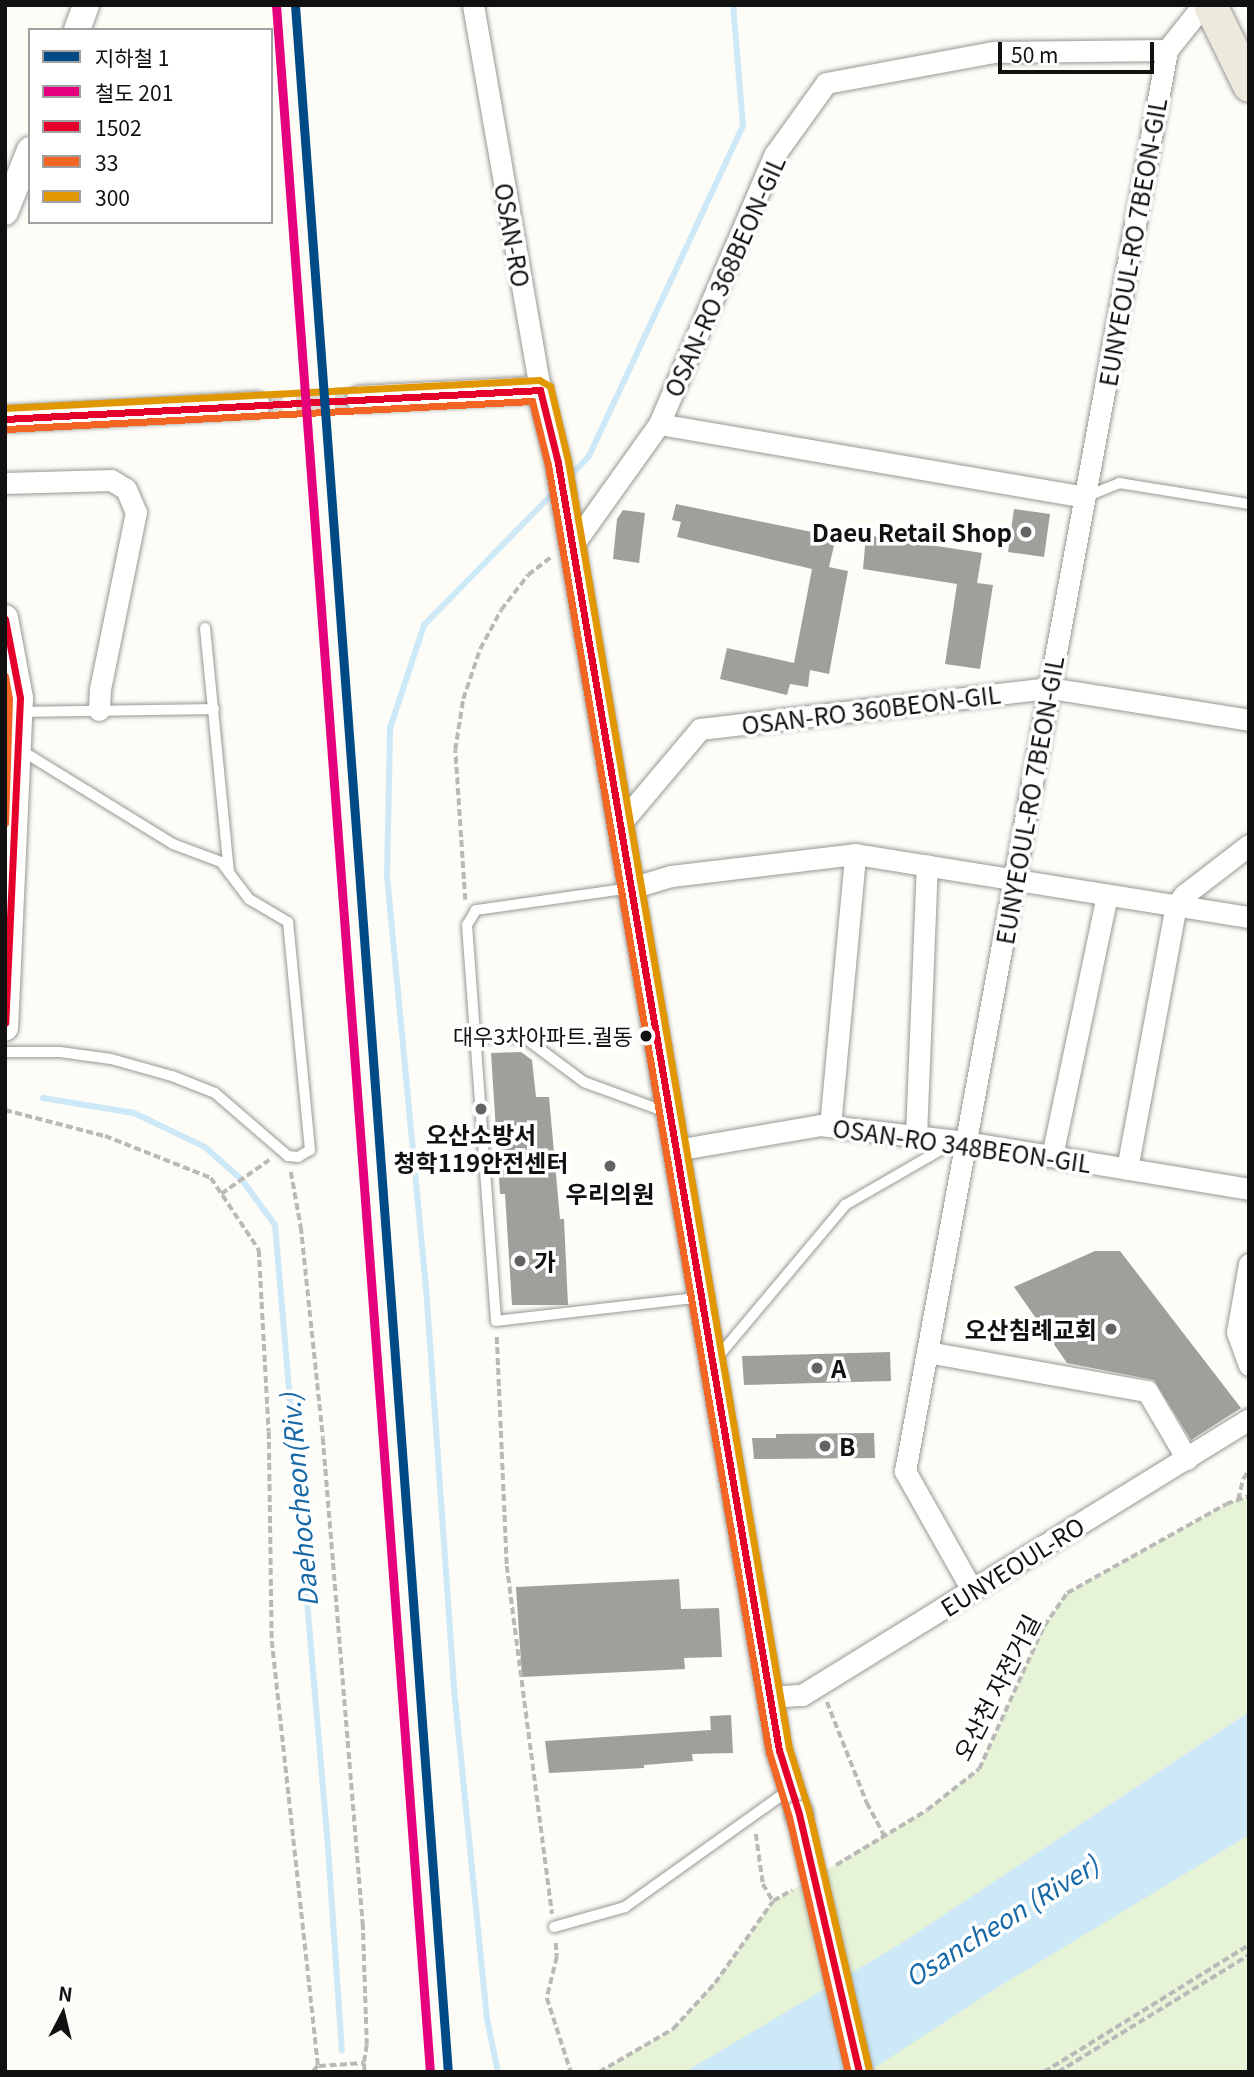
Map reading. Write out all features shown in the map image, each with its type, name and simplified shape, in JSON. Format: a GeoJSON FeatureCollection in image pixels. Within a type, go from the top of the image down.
{"type":"FeatureCollection","features":[{"type":"Feature","properties":{"kind":"main road"},"geometry":{"type":"LineString","coordinates":[[1210,5],[1249,85]]}},
{"type":"Feature","properties":{"kind":"street"},"geometry":{"type":"LineString","coordinates":[[78,28],[86,5]]}},
{"type":"Feature","properties":{"kind":"street","name":"OSAN-RO"},"geometry":{"type":"LineString","coordinates":[[473,5],[540,390],[558,463],[570,534]]}},
{"type":"Feature","properties":{"kind":"street","name":"EUNYEOUL-RO 7BEON-GIL"},"geometry":{"type":"LineString","coordinates":[[972,1590],[905,1471],[961,1141],[1015,878],[1167,50],[1203,5]]}},
{"type":"Feature","properties":{"kind":"street","name":"OSAN-RO 368BEON-GIL"},"geometry":{"type":"LineString","coordinates":[[570,534],[659,425],[775,154],[825,82],[994,52],[1167,50]]}},
{"type":"Feature","properties":{"kind":"street"},"geometry":{"type":"LineString","coordinates":[[5,212],[28,155]]}},
{"type":"Feature","properties":{"kind":"street"},"geometry":{"type":"LineString","coordinates":[[360,398],[540,390]]}},
{"type":"Feature","properties":{"kind":"street"},"geometry":{"type":"LineString","coordinates":[[5,419],[257,405]]}},
{"type":"Feature","properties":{"kind":"street"},"geometry":{"type":"LineString","coordinates":[[659,425],[1085,497]]}},
{"type":"Feature","properties":{"kind":"street"},"geometry":{"type":"LineString","coordinates":[[5,483],[111,480],[126,489],[136,512],[100,689],[99,710]]}},
{"type":"Feature","properties":{"kind":"street"},"geometry":{"type":"LineString","coordinates":[[570,534],[779,1750],[799,1814],[859,2072]]}},
{"type":"Feature","properties":{"kind":"street"},"geometry":{"type":"LineString","coordinates":[[5,618],[20,698],[20,712],[12,747],[5,1028]]}},
{"type":"Feature","properties":{"kind":"street","name":"OSAN-RO 360BEON-GIL"},"geometry":{"type":"LineString","coordinates":[[620,824],[699,729],[1050,688],[1249,720]]}},
{"type":"Feature","properties":{"kind":"street"},"geometry":{"type":"LineString","coordinates":[[1127,1169],[1176,905],[1184,895],[1249,845]]}},
{"type":"Feature","properties":{"kind":"street"},"geometry":{"type":"LineString","coordinates":[[631,888],[671,876],[855,854],[1249,917]]}},
{"type":"Feature","properties":{"kind":"street"},"geometry":{"type":"LineString","coordinates":[[830,1126],[855,854]]}},
{"type":"Feature","properties":{"kind":"street"},"geometry":{"type":"LineString","coordinates":[[916,1136],[927,865]]}},
{"type":"Feature","properties":{"kind":"street"},"geometry":{"type":"LineString","coordinates":[[1052,1156],[1107,895]]}},
{"type":"Feature","properties":{"kind":"street","name":"OSAN-RO 348BEON-GIL"},"geometry":{"type":"LineString","coordinates":[[676,1150],[820,1125],[961,1141],[1249,1189]]}},
{"type":"Feature","properties":{"kind":"street"},"geometry":{"type":"LineString","coordinates":[[1249,1264],[1237,1332],[1249,1365]]}},
{"type":"Feature","properties":{"kind":"street"},"geometry":{"type":"LineString","coordinates":[[927,1352],[1147,1391],[1187,1459]]}},
{"type":"Feature","properties":{"kind":"street","name":"EUNYEOUL-RO"},"geometry":{"type":"LineString","coordinates":[[770,1697],[802,1695],[1249,1419]]}},
{"type":"Feature","properties":{"kind":"lane"},"geometry":{"type":"LineString","coordinates":[[1085,497],[1119,484],[1249,505]]}},
{"type":"Feature","properties":{"kind":"lane"},"geometry":{"type":"LineString","coordinates":[[205,628],[229,873]]}},
{"type":"Feature","properties":{"kind":"lane"},"geometry":{"type":"LineString","coordinates":[[20,712],[214,709]]}},
{"type":"Feature","properties":{"kind":"lane"},"geometry":{"type":"LineString","coordinates":[[5,1052],[60,1052],[111,1059],[172,1076],[215,1093],[288,1156],[298,1157],[310,1150],[288,922],[249,899],[221,862],[173,844],[12,747]]}},
{"type":"Feature","properties":{"kind":"lane"},"geometry":{"type":"LineString","coordinates":[[631,888],[476,910],[467,925],[496,1321],[702,1297]]}},
{"type":"Feature","properties":{"kind":"lane"},"geometry":{"type":"LineString","coordinates":[[475,1037],[525,1038],[584,1082],[670,1113]]}},
{"type":"Feature","properties":{"kind":"lane"},"geometry":{"type":"LineString","coordinates":[[713,1362],[845,1205],[961,1141]]}},
{"type":"Feature","properties":{"kind":"lane"},"geometry":{"type":"LineString","coordinates":[[554,1927],[625,1907],[791,1788]]}},
{"type":"Feature","properties":{"kind":"path"},"geometry":{"type":"LineString","coordinates":[[467,925],[455,750],[463,699],[480,649],[501,610],[527,575],[570,534]]}},
{"type":"Feature","properties":{"kind":"path"},"geometry":{"type":"LineString","coordinates":[[5,1111],[105,1136],[211,1178],[259,1250],[269,1432],[272,1641],[318,2066],[313,2072]]}},
{"type":"Feature","properties":{"kind":"path"},"geometry":{"type":"LineString","coordinates":[[288,1156],[301,1227],[323,1438],[363,1923],[367,2045],[363,2063],[365,2072]]}},
{"type":"Feature","properties":{"kind":"path"},"geometry":{"type":"LineString","coordinates":[[221,1194],[261,1166]]}},
{"type":"Feature","properties":{"kind":"path"},"geometry":{"type":"LineString","coordinates":[[496,1321],[507,1566],[557,1957],[547,1997],[571,2072]]}},
{"type":"Feature","properties":{"kind":"path"},"geometry":{"type":"LineString","coordinates":[[1238,1500],[1243,1479],[1249,1470]]}},
{"type":"Feature","properties":{"kind":"path","name":"오산천 자전거길"},"geometry":{"type":"LineString","coordinates":[[826,1871],[927,1810],[979,1769],[1044,1626],[1067,1593],[1249,1496]]}},
{"type":"Feature","properties":{"kind":"path"},"geometry":{"type":"LineString","coordinates":[[821,1683],[834,1724],[884,1835]]}},
{"type":"Feature","properties":{"kind":"path"},"geometry":{"type":"LineString","coordinates":[[753,1814],[763,1884],[773,1901]]}},
{"type":"Feature","properties":{"kind":"path"},"geometry":{"type":"LineString","coordinates":[[599,2072],[673,2029],[715,1983],[773,1901],[793,1889]]}},
{"type":"Feature","properties":{"kind":"path"},"geometry":{"type":"LineString","coordinates":[[1044,2072],[1249,1945]]}},
{"type":"Feature","properties":{"kind":"path"},"geometry":{"type":"LineString","coordinates":[[1058,2072],[1249,1955]]}},
{"type":"Feature","properties":{"kind":"path"},"geometry":{"type":"LineString","coordinates":[[318,2066],[363,2063]]}},
{"type":"Feature","properties":{"kind":"green space"},"geometry":{"type":"Polygon","coordinates":[[[1249,1496],[1249,2072],[599,2072],[673,2029],[715,1982],[773,1901],[927,1810],[979,1769],[1044,1626],[1067,1593],[1226,1504],[1249,1496]]]}},
{"type":"Feature","properties":{"kind":"water","name":"Osancheon (River)"},"geometry":{"type":"Polygon","coordinates":[[[1249,1712],[1249,1835],[1000,1986],[868,2072],[685,2072],[900,1944],[1249,1712]]]}},
{"type":"Feature","properties":{"kind":"building"},"geometry":{"type":"Polygon","coordinates":[[[676,504],[836,537],[829,567],[848,571],[829,674],[810,670],[808,687],[790,684],[787,695],[720,679],[727,648],[794,663],[812,569],[677,537],[681,522],[672,520],[676,504]]]}},
{"type":"Feature","properties":{"kind":"building"},"geometry":{"type":"Polygon","coordinates":[[[1014,509],[1050,514],[1044,557],[1008,552],[1014,509]]]}},
{"type":"Feature","properties":{"kind":"building"},"geometry":{"type":"Polygon","coordinates":[[[623,510],[645,513],[639,563],[613,559],[617,519],[623,510]]]}},
{"type":"Feature","properties":{"kind":"building"},"geometry":{"type":"Polygon","coordinates":[[[866,535],[982,553],[977,583],[993,585],[980,669],[945,664],[957,584],[863,569],[866,535]]]}},
{"type":"Feature","properties":{"kind":"building"},"geometry":{"type":"Polygon","coordinates":[[[521,1052],[532,1060],[536,1097],[549,1097],[560,1219],[564,1219],[568,1305],[512,1305],[505,1194],[500,1194],[491,1053],[521,1052]]]}},
{"type":"Feature","properties":{"kind":"building","name":"오산침례교회"},"geometry":{"type":"Polygon","coordinates":[[[1095,1251],[1120,1251],[1241,1408],[1191,1440],[1154,1380],[1067,1363],[1014,1287],[1095,1251]]]}},
{"type":"Feature","properties":{"kind":"building","name":"A"},"geometry":{"type":"Polygon","coordinates":[[[890,1352],[891,1381],[744,1385],[742,1356],[890,1352]]]}},
{"type":"Feature","properties":{"kind":"building","name":"B"},"geometry":{"type":"Polygon","coordinates":[[[874,1433],[875,1458],[754,1459],[752,1438],[776,1438],[776,1434],[874,1433]]]}},
{"type":"Feature","properties":{"kind":"building"},"geometry":{"type":"Polygon","coordinates":[[[679,1579],[681,1609],[719,1608],[722,1657],[684,1658],[685,1669],[522,1677],[516,1587],[679,1579]]]}},
{"type":"Feature","properties":{"kind":"building"},"geometry":{"type":"Polygon","coordinates":[[[731,1715],[733,1753],[692,1754],[693,1761],[644,1765],[644,1768],[549,1773],[545,1741],[711,1730],[710,1716],[731,1715]]]}},
{"type":"Feature","properties":{"kind":"waterway"},"geometry":{"type":"LineString","coordinates":[[568,478],[589,456],[743,126],[733,5]]}},
{"type":"Feature","properties":{"kind":"waterway"},"geometry":{"type":"LineString","coordinates":[[498,2072],[487,2019],[455,1701],[427,1299],[387,876],[390,728],[424,625],[555,491]]}},
{"type":"Feature","properties":{"kind":"waterway","name":"Daehocheon(Riv.)"},"geometry":{"type":"LineString","coordinates":[[43,1098],[134,1113],[205,1147],[242,1180],[275,1225],[328,1847],[342,2051]]}},
{"type":"Feature","properties":{"kind":"tunnel"},"geometry":{"type":"LineString","coordinates":[[257,405],[360,399]]}},
{"type":"Feature","properties":{"kind":"metro line","name":"1"},"geometry":{"type":"LineString","coordinates":[[295,5],[448,2072]]}},
{"type":"Feature","properties":{"kind":"rail line","name":"201"},"geometry":{"type":"LineString","coordinates":[[276,5],[430,2072]]}},
{"type":"Feature","properties":{"kind":"transit line","name":"300"},"geometry":{"type":"LineString","coordinates":[[5,408],[539,380],[550,386],[568,461],[789,1748],[809,1812],[869,2070]]}},
{"type":"Feature","properties":{"kind":"transit line","name":"1502"},"geometry":{"type":"LineString","coordinates":[[5,419],[540,390],[558,463],[779,1750],[799,1814],[859,2072]]}},
{"type":"Feature","properties":{"kind":"transit line","name":"33"},"geometry":{"type":"LineString","coordinates":[[6,429],[532,401],[548,465],[769,1752],[789,1817],[848,2072]]}},
{"type":"Feature","properties":{"kind":"transit line","name":"1502"},"geometry":{"type":"LineString","coordinates":[[5,619],[20,698],[5,1023]]}},
{"type":"Feature","properties":{"kind":"transit line","name":"33"},"geometry":{"type":"LineString","coordinates":[[5,676],[9,699],[5,823]]}},
{"type":"Feature","properties":{"kind":"place","name":"Daeu Retail Shop"},"geometry":{"type":"Point","coordinates":[1026,532]}},
{"type":"Feature","properties":{"kind":"place","name":"대우3차아파트.궐동"},"geometry":{"type":"Point","coordinates":[646,1036]}},
{"type":"Feature","properties":{"kind":"place","name":"오산소방서 청학119안전센터"},"geometry":{"type":"Point","coordinates":[481,1109]}},
{"type":"Feature","properties":{"kind":"place","name":"우리의원"},"geometry":{"type":"Point","coordinates":[610,1166]}},
{"type":"Feature","properties":{"kind":"place","name":"가"},"geometry":{"type":"Point","coordinates":[520,1261]}},
{"type":"Feature","properties":{"kind":"place","name":"오산침례교회"},"geometry":{"type":"Point","coordinates":[1111,1329]}},
{"type":"Feature","properties":{"kind":"place","name":"A"},"geometry":{"type":"Point","coordinates":[817,1368]}},
{"type":"Feature","properties":{"kind":"place","name":"B"},"geometry":{"type":"Point","coordinates":[825,1446]}}]}
